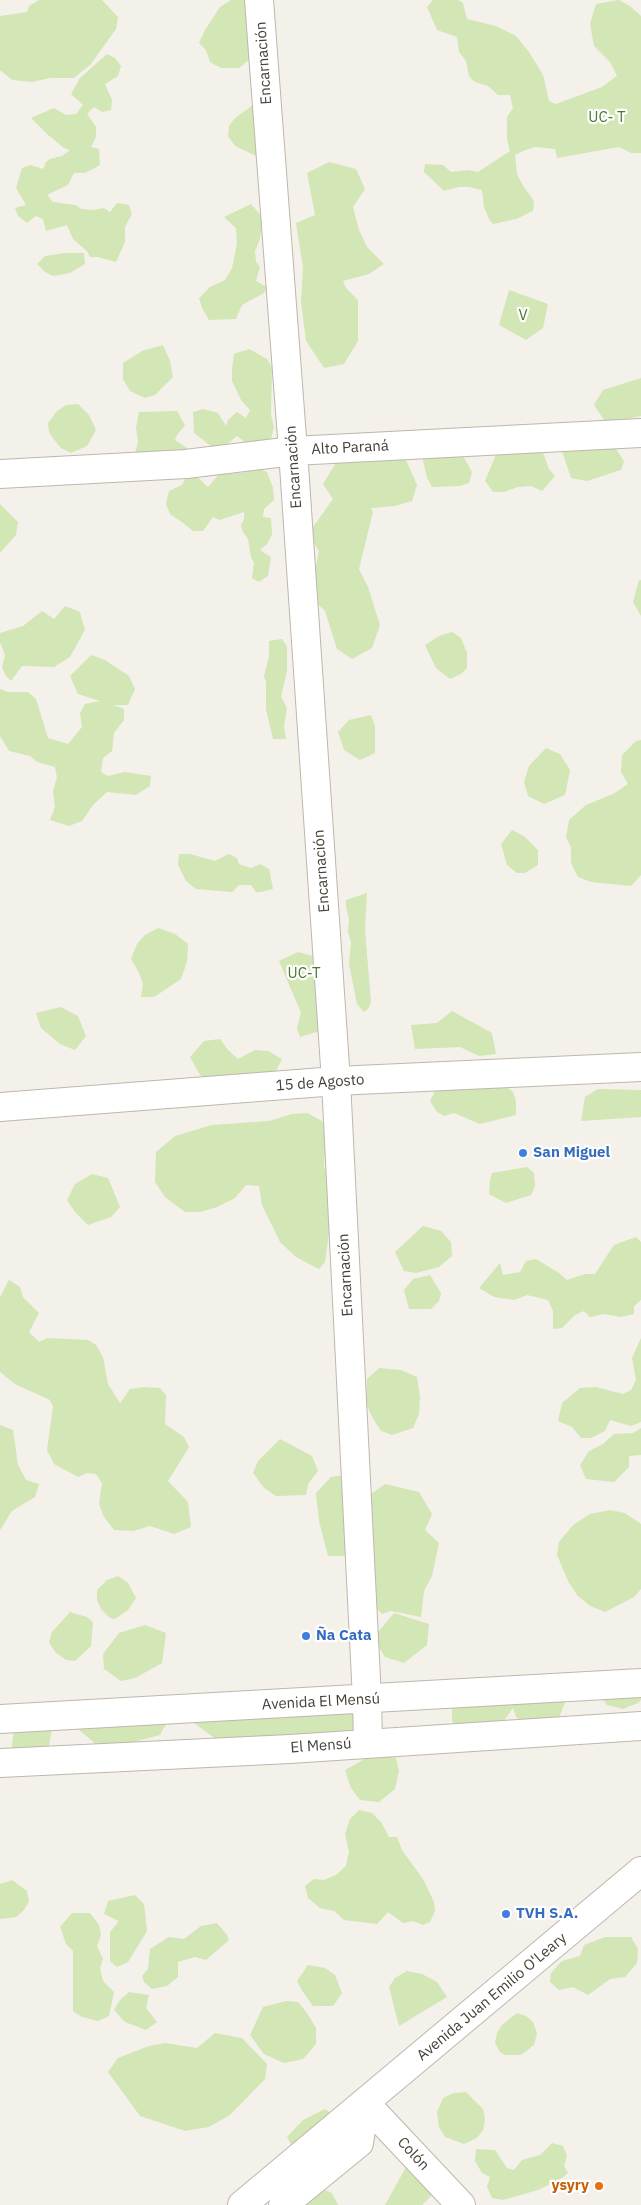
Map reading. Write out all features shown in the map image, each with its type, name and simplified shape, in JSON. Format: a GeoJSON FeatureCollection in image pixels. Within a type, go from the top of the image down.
{"type":"FeatureCollection","features":[{"type":"Feature","properties":{"kind":"street","name":"Encarnación"},"geometry":{"type":"LineString","coordinates":[[259,0],[293,452],[336,1081],[368,1699],[368,1743]]}},
{"type":"Feature","properties":{"kind":"street","name":"Alto Paraná"},"geometry":{"type":"LineString","coordinates":[[0,474],[186,464],[293,452],[641,433]]}},
{"type":"Feature","properties":{"kind":"street","name":"15 de Agosto"},"geometry":{"type":"LineString","coordinates":[[0,1107],[336,1081],[641,1067]]}},
{"type":"Feature","properties":{"kind":"street","name":"Avenida El Mensú"},"geometry":{"type":"LineString","coordinates":[[0,1719],[641,1683]]}},
{"type":"Feature","properties":{"kind":"street","name":"El Mensú"},"geometry":{"type":"LineString","coordinates":[[0,1763],[290,1749],[641,1726]]}},
{"type":"Feature","properties":{"kind":"street","name":"Avenida Juan Emilio O'Leary"},"geometry":{"type":"LineString","coordinates":[[242,2205],[365,2104],[641,1871]]}},
{"type":"Feature","properties":{"kind":"street"},"geometry":{"type":"LineString","coordinates":[[283,2205],[358,2143],[365,2104]]}},
{"type":"Feature","properties":{"kind":"street","name":"Colón"},"geometry":{"type":"LineString","coordinates":[[365,2104],[461,2205]]}},
{"type":"Feature","properties":{"kind":"green space"},"geometry":{"type":"Polygon","coordinates":[[[39,0],[102,0],[118,17],[116,29],[91,64],[74,78],[50,78],[32,82],[12,80],[0,70],[0,16],[27,12],[29,6],[39,0]]]}},
{"type":"Feature","properties":{"kind":"green space"},"geometry":{"type":"Polygon","coordinates":[[[231,0],[268,0],[265,47],[239,68],[221,68],[210,62],[206,50],[199,43],[220,7],[231,0]]]}},
{"type":"Feature","properties":{"kind":"green space","name":"UC- T"},"geometry":{"type":"Polygon","coordinates":[[[433,0],[458,0],[463,3],[467,19],[496,26],[516,36],[529,52],[543,75],[549,101],[556,104],[602,87],[617,76],[610,62],[594,46],[590,24],[596,4],[619,0],[630,6],[641,16],[641,153],[631,153],[619,147],[557,158],[555,149],[535,147],[523,151],[515,155],[517,174],[534,201],[533,211],[516,219],[493,224],[484,207],[482,190],[459,187],[444,191],[424,172],[425,164],[443,165],[451,172],[468,170],[478,172],[510,151],[507,139],[507,117],[513,108],[510,95],[498,95],[488,86],[475,82],[469,76],[466,61],[459,52],[457,37],[437,30],[427,7],[433,0]]]}},
{"type":"Feature","properties":{"kind":"green space"},"geometry":{"type":"Polygon","coordinates":[[[107,54],[115,58],[121,66],[118,76],[105,84],[112,100],[111,110],[102,112],[94,107],[87,114],[96,127],[96,137],[91,147],[99,149],[100,165],[85,173],[74,173],[68,185],[47,195],[53,202],[76,205],[81,209],[93,210],[104,208],[110,212],[117,203],[129,205],[132,214],[125,227],[125,242],[116,262],[98,257],[90,257],[87,251],[73,239],[67,225],[46,231],[43,219],[36,216],[27,223],[18,216],[15,208],[26,205],[16,188],[22,168],[31,165],[43,169],[46,162],[50,159],[62,156],[70,150],[64,148],[31,118],[54,108],[66,115],[76,114],[83,105],[71,94],[80,78],[107,54]]]}},
{"type":"Feature","properties":{"kind":"green space"},"geometry":{"type":"Polygon","coordinates":[[[256,103],[270,149],[256,156],[235,146],[228,136],[229,126],[235,118],[256,103]]]}},
{"type":"Feature","properties":{"kind":"green space"},"geometry":{"type":"Polygon","coordinates":[[[329,162],[356,169],[365,189],[353,207],[359,230],[367,247],[384,264],[369,274],[343,281],[346,288],[358,300],[358,341],[344,364],[324,368],[306,341],[301,302],[303,268],[296,223],[315,215],[307,173],[329,162]]]}},
{"type":"Feature","properties":{"kind":"green space"},"geometry":{"type":"Polygon","coordinates":[[[251,204],[263,218],[260,239],[255,251],[256,262],[260,267],[256,281],[267,287],[264,293],[242,305],[236,319],[209,320],[199,298],[210,287],[225,280],[232,268],[237,244],[236,228],[224,217],[251,204]]]}},
{"type":"Feature","properties":{"kind":"green space"},"geometry":{"type":"Polygon","coordinates":[[[84,253],[85,264],[70,273],[53,276],[45,272],[37,264],[45,256],[84,253]]]}},
{"type":"Feature","properties":{"kind":"green space","name":"V"},"geometry":{"type":"Polygon","coordinates":[[[509,290],[548,304],[543,328],[526,340],[499,325],[509,290]]]}},
{"type":"Feature","properties":{"kind":"green space"},"geometry":{"type":"Polygon","coordinates":[[[163,345],[170,361],[173,377],[155,395],[145,398],[130,391],[123,379],[123,363],[142,351],[163,345]]]}},
{"type":"Feature","properties":{"kind":"green space"},"geometry":{"type":"Polygon","coordinates":[[[249,349],[267,359],[272,367],[271,415],[274,427],[271,439],[257,445],[246,443],[237,436],[221,449],[216,450],[194,433],[193,412],[203,409],[218,413],[226,426],[228,420],[237,412],[246,418],[250,410],[241,400],[232,381],[232,370],[234,354],[249,349]]]}},
{"type":"Feature","properties":{"kind":"green space"},"geometry":{"type":"Polygon","coordinates":[[[641,378],[641,416],[618,421],[604,420],[594,405],[603,390],[641,378]]]}},
{"type":"Feature","properties":{"kind":"green space"},"geometry":{"type":"Polygon","coordinates":[[[78,404],[89,415],[96,430],[87,446],[71,453],[61,448],[52,437],[49,432],[48,423],[57,411],[66,405],[78,404]]]}},
{"type":"Feature","properties":{"kind":"green space"},"geometry":{"type":"Polygon","coordinates":[[[177,411],[185,425],[175,440],[187,448],[187,460],[150,463],[135,453],[138,442],[136,428],[139,412],[177,411]]]}},
{"type":"Feature","properties":{"kind":"green space"},"geometry":{"type":"Polygon","coordinates":[[[612,443],[624,461],[621,470],[587,481],[571,478],[561,448],[612,443]]]}},
{"type":"Feature","properties":{"kind":"green space"},"geometry":{"type":"Polygon","coordinates":[[[500,445],[542,450],[549,469],[555,476],[542,491],[531,486],[518,487],[504,492],[493,492],[485,481],[500,445]]]}},
{"type":"Feature","properties":{"kind":"green space"},"geometry":{"type":"Polygon","coordinates":[[[421,451],[462,454],[472,472],[469,483],[460,486],[432,487],[427,478],[421,451]]]}},
{"type":"Feature","properties":{"kind":"green space"},"geometry":{"type":"Polygon","coordinates":[[[391,452],[406,460],[417,485],[412,501],[395,506],[371,508],[373,512],[359,569],[368,587],[380,625],[372,648],[352,659],[337,649],[325,611],[310,596],[319,551],[308,534],[333,499],[323,484],[341,455],[391,452]]]}},
{"type":"Feature","properties":{"kind":"green space"},"geometry":{"type":"Polygon","coordinates":[[[259,469],[267,472],[273,488],[274,500],[264,509],[263,517],[271,518],[272,535],[267,544],[260,550],[271,557],[268,576],[259,582],[252,578],[254,563],[248,539],[241,525],[244,519],[244,512],[220,520],[213,517],[203,531],[193,531],[170,514],[166,504],[169,491],[182,485],[190,470],[208,487],[219,474],[241,473],[259,469]]]}},
{"type":"Feature","properties":{"kind":"green space"},"geometry":{"type":"Polygon","coordinates":[[[0,504],[18,522],[16,535],[0,553],[0,504]]]}},
{"type":"Feature","properties":{"kind":"green space"},"geometry":{"type":"Polygon","coordinates":[[[639,580],[641,580],[641,616],[633,602],[639,580]]]}},
{"type":"Feature","properties":{"kind":"green space"},"geometry":{"type":"Polygon","coordinates":[[[65,606],[80,612],[85,630],[70,657],[54,667],[22,666],[11,681],[6,676],[2,667],[5,655],[0,642],[0,633],[23,626],[42,611],[54,619],[65,606]]]}},
{"type":"Feature","properties":{"kind":"green space"},"geometry":{"type":"Polygon","coordinates":[[[452,632],[461,638],[467,653],[467,668],[461,674],[450,679],[436,668],[425,645],[439,636],[452,632]]]}},
{"type":"Feature","properties":{"kind":"green space"},"geometry":{"type":"Polygon","coordinates":[[[282,639],[287,646],[287,671],[281,697],[287,708],[284,726],[286,739],[273,739],[266,709],[266,682],[264,676],[269,656],[269,641],[282,639]]]}},
{"type":"Feature","properties":{"kind":"green space"},"geometry":{"type":"Polygon","coordinates":[[[91,655],[105,660],[129,676],[135,689],[128,705],[113,705],[124,709],[124,720],[114,733],[112,751],[103,758],[101,772],[108,776],[125,772],[151,776],[150,786],[136,795],[107,792],[93,805],[82,821],[69,826],[50,820],[55,807],[53,791],[57,777],[55,767],[37,762],[30,756],[9,751],[0,736],[0,689],[8,692],[28,692],[36,699],[48,738],[68,744],[82,727],[80,713],[85,704],[100,701],[78,694],[70,676],[91,655]]]}},
{"type":"Feature","properties":{"kind":"green space"},"geometry":{"type":"Polygon","coordinates":[[[371,715],[375,726],[375,753],[360,760],[344,750],[338,732],[349,720],[371,715]]]}},
{"type":"Feature","properties":{"kind":"green space"},"geometry":{"type":"Polygon","coordinates":[[[641,740],[641,875],[631,886],[591,882],[578,877],[571,863],[571,847],[566,838],[569,820],[586,805],[613,794],[628,784],[621,772],[622,755],[636,741],[641,740]]]}},
{"type":"Feature","properties":{"kind":"green space"},"geometry":{"type":"Polygon","coordinates":[[[546,748],[560,754],[570,770],[565,795],[544,804],[528,796],[524,782],[529,766],[546,748]]]}},
{"type":"Feature","properties":{"kind":"green space"},"geometry":{"type":"Polygon","coordinates":[[[512,830],[524,836],[538,850],[538,865],[525,873],[517,873],[507,865],[501,844],[512,830]]]}},
{"type":"Feature","properties":{"kind":"green space"},"geometry":{"type":"Polygon","coordinates":[[[179,854],[190,854],[215,861],[229,854],[237,858],[239,864],[251,868],[260,864],[269,869],[273,889],[256,892],[251,885],[239,885],[232,892],[196,889],[186,881],[178,865],[179,854]]]}},
{"type":"Feature","properties":{"kind":"green space"},"geometry":{"type":"Polygon","coordinates":[[[367,893],[365,930],[371,1002],[368,1009],[364,1012],[357,1004],[349,964],[351,942],[348,932],[349,919],[346,900],[367,893]]]}},
{"type":"Feature","properties":{"kind":"green space"},"geometry":{"type":"Polygon","coordinates":[[[158,928],[175,934],[188,944],[187,962],[181,979],[154,997],[141,997],[143,984],[131,959],[137,944],[145,935],[158,928]]]}},
{"type":"Feature","properties":{"kind":"green space","name":"UC-T"},"geometry":{"type":"Polygon","coordinates":[[[298,952],[320,958],[323,1030],[300,1037],[297,1028],[301,1013],[279,961],[298,952]]]}},
{"type":"Feature","properties":{"kind":"green space"},"geometry":{"type":"Polygon","coordinates":[[[61,1007],[78,1016],[86,1036],[75,1050],[60,1044],[41,1028],[36,1013],[61,1007]]]}},
{"type":"Feature","properties":{"kind":"green space"},"geometry":{"type":"Polygon","coordinates":[[[452,1011],[492,1033],[496,1054],[479,1056],[460,1047],[415,1049],[411,1025],[437,1023],[452,1011]]]}},
{"type":"Feature","properties":{"kind":"green space"},"geometry":{"type":"Polygon","coordinates":[[[220,1039],[238,1059],[255,1050],[268,1051],[282,1059],[274,1075],[213,1084],[200,1075],[190,1057],[204,1041],[220,1039]]]}},
{"type":"Feature","properties":{"kind":"green space"},"geometry":{"type":"Polygon","coordinates":[[[492,1076],[513,1092],[516,1101],[516,1115],[480,1124],[454,1113],[444,1116],[437,1112],[430,1101],[440,1082],[492,1076]]]}},
{"type":"Feature","properties":{"kind":"green space"},"geometry":{"type":"Polygon","coordinates":[[[598,1089],[641,1090],[641,1117],[581,1121],[585,1097],[598,1089]]]}},
{"type":"Feature","properties":{"kind":"green space"},"geometry":{"type":"Polygon","coordinates":[[[307,1113],[322,1121],[326,1129],[324,1166],[334,1197],[325,1262],[319,1269],[296,1257],[280,1242],[262,1205],[259,1186],[246,1185],[235,1198],[217,1207],[200,1212],[185,1212],[165,1197],[155,1182],[156,1152],[175,1136],[212,1125],[269,1121],[292,1114],[307,1113]]]}},
{"type":"Feature","properties":{"kind":"green space"},"geometry":{"type":"Polygon","coordinates":[[[527,1167],[534,1173],[535,1186],[531,1195],[506,1203],[489,1194],[492,1173],[527,1167]]]}},
{"type":"Feature","properties":{"kind":"green space"},"geometry":{"type":"Polygon","coordinates":[[[92,1174],[108,1178],[120,1207],[111,1217],[88,1225],[75,1212],[67,1200],[75,1184],[92,1174]]]}},
{"type":"Feature","properties":{"kind":"green space"},"geometry":{"type":"Polygon","coordinates":[[[423,1226],[441,1231],[451,1242],[452,1256],[439,1267],[416,1273],[404,1271],[395,1252],[423,1226]]]}},
{"type":"Feature","properties":{"kind":"green space"},"geometry":{"type":"Polygon","coordinates":[[[636,1237],[641,1242],[641,1300],[634,1306],[634,1314],[621,1317],[604,1314],[590,1317],[584,1311],[575,1315],[562,1328],[553,1329],[553,1311],[548,1300],[527,1295],[514,1300],[494,1297],[479,1288],[500,1263],[503,1275],[520,1272],[526,1261],[536,1259],[567,1280],[585,1274],[595,1274],[614,1245],[636,1237]]]}},
{"type":"Feature","properties":{"kind":"green space"},"geometry":{"type":"Polygon","coordinates":[[[430,1275],[441,1293],[439,1301],[431,1309],[409,1309],[404,1290],[413,1279],[430,1275]]]}},
{"type":"Feature","properties":{"kind":"green space"},"geometry":{"type":"Polygon","coordinates":[[[9,1280],[20,1287],[23,1297],[39,1313],[29,1332],[39,1342],[47,1338],[88,1340],[96,1345],[103,1357],[108,1384],[120,1403],[130,1389],[144,1387],[160,1388],[166,1395],[165,1424],[184,1437],[189,1447],[168,1481],[188,1502],[191,1527],[174,1534],[150,1526],[133,1531],[114,1530],[104,1517],[99,1504],[102,1483],[96,1474],[87,1473],[78,1477],[54,1464],[47,1450],[53,1407],[50,1400],[15,1384],[0,1372],[0,1297],[9,1280]]]}},
{"type":"Feature","properties":{"kind":"green space"},"geometry":{"type":"Polygon","coordinates":[[[641,1338],[641,1422],[631,1426],[610,1420],[605,1431],[591,1438],[581,1438],[572,1427],[558,1421],[562,1403],[580,1388],[596,1387],[623,1394],[631,1390],[636,1380],[632,1358],[641,1338]]]}},
{"type":"Feature","properties":{"kind":"green space"},"geometry":{"type":"Polygon","coordinates":[[[379,1368],[401,1370],[417,1377],[420,1397],[419,1414],[413,1428],[392,1435],[381,1431],[372,1417],[366,1403],[367,1379],[379,1368]]]}},
{"type":"Feature","properties":{"kind":"green space"},"geometry":{"type":"Polygon","coordinates":[[[0,1425],[13,1430],[18,1465],[26,1480],[39,1484],[35,1497],[12,1511],[0,1530],[0,1425]]]}},
{"type":"Feature","properties":{"kind":"green space"},"geometry":{"type":"Polygon","coordinates":[[[641,1428],[641,1455],[629,1456],[629,1467],[614,1482],[586,1479],[580,1465],[589,1451],[603,1444],[614,1434],[633,1433],[641,1428]]]}},
{"type":"Feature","properties":{"kind":"green space"},"geometry":{"type":"Polygon","coordinates":[[[280,1439],[312,1456],[318,1471],[308,1484],[306,1495],[276,1496],[264,1488],[253,1473],[258,1461],[280,1439]]]}},
{"type":"Feature","properties":{"kind":"green space"},"geometry":{"type":"Polygon","coordinates":[[[351,1474],[371,1494],[385,1484],[419,1492],[432,1514],[425,1530],[439,1543],[432,1576],[424,1591],[421,1617],[391,1611],[382,1614],[363,1596],[364,1539],[344,1556],[328,1556],[319,1521],[316,1493],[331,1477],[351,1474]]]}},
{"type":"Feature","properties":{"kind":"green space"},"geometry":{"type":"Polygon","coordinates":[[[610,1510],[625,1513],[641,1524],[641,1589],[634,1597],[605,1612],[590,1606],[578,1596],[569,1583],[557,1555],[559,1542],[573,1525],[590,1514],[610,1510]]]}},
{"type":"Feature","properties":{"kind":"green space"},"geometry":{"type":"Polygon","coordinates":[[[118,1576],[128,1583],[136,1598],[128,1610],[115,1619],[110,1618],[101,1609],[97,1600],[97,1590],[107,1580],[118,1576]]]}},
{"type":"Feature","properties":{"kind":"green space"},"geometry":{"type":"Polygon","coordinates":[[[70,1612],[87,1617],[93,1622],[91,1646],[75,1661],[66,1660],[55,1652],[49,1642],[52,1632],[70,1612]]]}},
{"type":"Feature","properties":{"kind":"green space"},"geometry":{"type":"Polygon","coordinates":[[[394,1613],[429,1624],[427,1645],[404,1663],[385,1657],[373,1638],[394,1613]]]}},
{"type":"Feature","properties":{"kind":"green space"},"geometry":{"type":"Polygon","coordinates":[[[145,1625],[166,1633],[162,1663],[135,1678],[121,1681],[104,1669],[103,1654],[119,1633],[145,1625]]]}},
{"type":"Feature","properties":{"kind":"green space"},"geometry":{"type":"Polygon","coordinates":[[[624,1670],[641,1675],[641,1700],[623,1709],[607,1705],[601,1697],[611,1675],[624,1670]]]}},
{"type":"Feature","properties":{"kind":"green space"},"geometry":{"type":"Polygon","coordinates":[[[346,1700],[364,1724],[345,1738],[224,1745],[194,1723],[261,1701],[346,1700]]]}},
{"type":"Feature","properties":{"kind":"green space"},"geometry":{"type":"Polygon","coordinates":[[[566,1700],[558,1720],[532,1726],[516,1717],[513,1708],[500,1726],[469,1743],[452,1721],[452,1703],[566,1700]]]}},
{"type":"Feature","properties":{"kind":"green space"},"geometry":{"type":"Polygon","coordinates":[[[92,1714],[169,1719],[160,1735],[103,1750],[78,1729],[92,1714]]]}},
{"type":"Feature","properties":{"kind":"green space"},"geometry":{"type":"Polygon","coordinates":[[[52,1728],[49,1746],[38,1757],[18,1756],[12,1746],[14,1729],[52,1728]]]}},
{"type":"Feature","properties":{"kind":"green space"},"geometry":{"type":"Polygon","coordinates":[[[377,1752],[396,1758],[399,1771],[395,1789],[379,1802],[360,1800],[351,1788],[345,1770],[377,1752]]]}},
{"type":"Feature","properties":{"kind":"green space"},"geometry":{"type":"Polygon","coordinates":[[[359,1810],[372,1813],[381,1822],[389,1837],[397,1837],[402,1850],[423,1879],[434,1902],[435,1911],[430,1922],[423,1925],[413,1921],[403,1923],[388,1912],[377,1924],[344,1920],[334,1911],[320,1908],[308,1898],[305,1886],[314,1879],[324,1880],[336,1875],[346,1866],[349,1851],[345,1834],[350,1819],[359,1810]]]}},
{"type":"Feature","properties":{"kind":"green space"},"geometry":{"type":"Polygon","coordinates":[[[12,1880],[27,1891],[29,1902],[16,1917],[0,1919],[0,1884],[12,1880]]]}},
{"type":"Feature","properties":{"kind":"green space"},"geometry":{"type":"Polygon","coordinates":[[[135,1895],[144,1904],[147,1931],[128,1962],[117,1967],[110,1961],[110,1932],[119,1921],[104,1914],[108,1901],[135,1895]]]}},
{"type":"Feature","properties":{"kind":"green space"},"geometry":{"type":"Polygon","coordinates":[[[72,1913],[90,1913],[99,1925],[101,1935],[97,1946],[103,1959],[100,1968],[103,1981],[114,1992],[109,2016],[98,2021],[82,2017],[73,2011],[73,1951],[66,1944],[60,1927],[72,1913]]]}},
{"type":"Feature","properties":{"kind":"green space"},"geometry":{"type":"Polygon","coordinates":[[[217,1923],[229,1940],[206,1960],[195,1957],[178,1962],[178,1977],[167,1986],[152,1989],[144,1982],[142,1976],[148,1969],[150,1949],[169,1937],[184,1939],[201,1926],[217,1923]]]}},
{"type":"Feature","properties":{"kind":"green space"},"geometry":{"type":"Polygon","coordinates":[[[605,1937],[631,1937],[638,1949],[637,1963],[625,1977],[610,1979],[588,1995],[573,1987],[559,1990],[550,1982],[551,1973],[562,1961],[580,1956],[584,1945],[605,1937]]]}},
{"type":"Feature","properties":{"kind":"green space"},"geometry":{"type":"Polygon","coordinates":[[[308,1965],[325,1968],[335,1975],[342,1993],[333,2006],[313,2006],[303,1992],[297,1981],[308,1965]]]}},
{"type":"Feature","properties":{"kind":"green space"},"geometry":{"type":"Polygon","coordinates":[[[407,1971],[422,1974],[437,1982],[447,1997],[399,2026],[389,1987],[395,1978],[407,1971]]]}},
{"type":"Feature","properties":{"kind":"green space"},"geometry":{"type":"Polygon","coordinates":[[[129,1992],[149,1995],[146,2008],[157,2022],[146,2030],[125,2022],[114,2010],[120,2000],[129,1992]]]}},
{"type":"Feature","properties":{"kind":"green space"},"geometry":{"type":"Polygon","coordinates":[[[286,2001],[298,2002],[307,2013],[316,2028],[316,2044],[303,2059],[284,2063],[264,2054],[250,2035],[263,2007],[286,2001]]]}},
{"type":"Feature","properties":{"kind":"green space"},"geometry":{"type":"Polygon","coordinates":[[[517,2013],[526,2016],[533,2022],[537,2033],[534,2045],[521,2055],[505,2055],[500,2052],[495,2043],[497,2033],[502,2025],[517,2013]]]}},
{"type":"Feature","properties":{"kind":"green space"},"geometry":{"type":"Polygon","coordinates":[[[215,2033],[242,2038],[267,2064],[265,2079],[230,2115],[209,2127],[185,2131],[140,2116],[108,2072],[118,2058],[149,2046],[165,2043],[197,2048],[215,2033]]]}},
{"type":"Feature","properties":{"kind":"green space"},"geometry":{"type":"Polygon","coordinates":[[[466,2092],[483,2109],[485,2119],[483,2130],[477,2138],[464,2144],[445,2137],[439,2127],[437,2112],[443,2098],[454,2093],[466,2092]]]}},
{"type":"Feature","properties":{"kind":"green space"},"geometry":{"type":"Polygon","coordinates":[[[325,2109],[335,2116],[293,2148],[287,2137],[303,2120],[325,2109]]]}},
{"type":"Feature","properties":{"kind":"green space"},"geometry":{"type":"Polygon","coordinates":[[[552,2143],[563,2146],[567,2156],[564,2166],[568,2173],[538,2190],[503,2200],[492,2198],[487,2187],[490,2177],[482,2173],[475,2161],[476,2149],[495,2150],[507,2168],[514,2170],[522,2160],[540,2155],[552,2143]]]}},
{"type":"Feature","properties":{"kind":"green space"},"geometry":{"type":"Polygon","coordinates":[[[412,2165],[434,2193],[422,2205],[385,2205],[406,2167],[412,2165]]]}},
{"type":"Feature","properties":{"kind":"green space"},"geometry":{"type":"Polygon","coordinates":[[[318,2187],[332,2193],[338,2205],[292,2205],[318,2187]]]}},
{"type":"Feature","properties":{"kind":"place","name":"San Miguel"},"geometry":{"type":"Point","coordinates":[523,1153]}},
{"type":"Feature","properties":{"kind":"place","name":"Ña Cata"},"geometry":{"type":"Point","coordinates":[306,1636]}},
{"type":"Feature","properties":{"kind":"place","name":"TVH S.A."},"geometry":{"type":"Point","coordinates":[506,1914]}},
{"type":"Feature","properties":{"kind":"place","name":"ysyry"},"geometry":{"type":"Point","coordinates":[599,2186]}}]}
